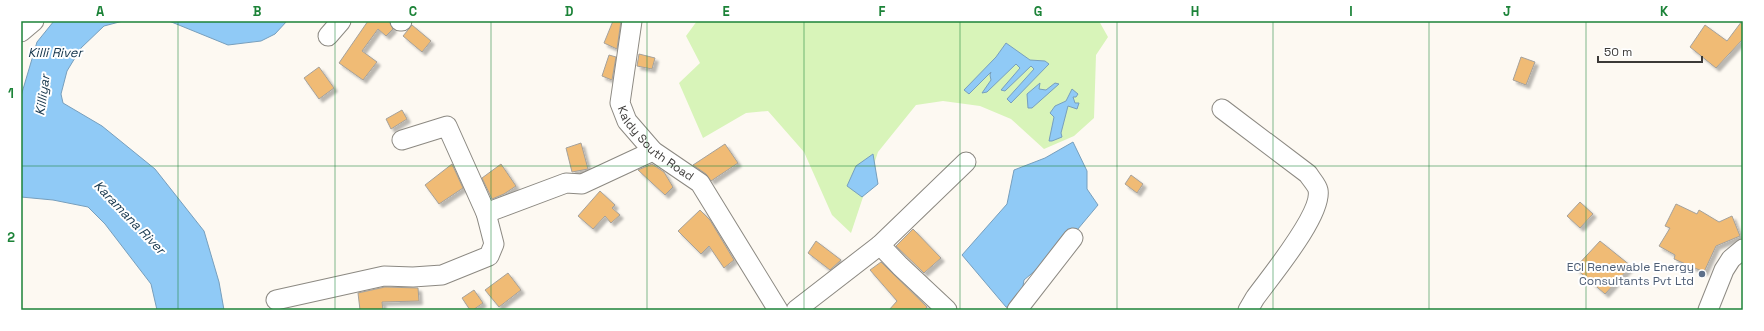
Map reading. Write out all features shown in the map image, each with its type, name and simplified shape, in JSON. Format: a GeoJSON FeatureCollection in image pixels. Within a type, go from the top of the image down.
{"type":"FeatureCollection","features":[{"type":"Feature","properties":{"kind":"street"},"geometry":{"type":"LineString","coordinates":[[21,32],[34,21]]}},
{"type":"Feature","properties":{"kind":"street"},"geometry":{"type":"LineString","coordinates":[[328,36],[341,21]]}},
{"type":"Feature","properties":{"kind":"street","name":"Kaldy South Road"},"geometry":{"type":"LineString","coordinates":[[632,21],[620,103],[627,121],[653,151],[700,183],[778,310]]}},
{"type":"Feature","properties":{"kind":"street"},"geometry":{"type":"LineString","coordinates":[[1222,109],[1308,174],[1318,189],[1318,202],[1309,223],[1248,310]]}},
{"type":"Feature","properties":{"kind":"street"},"geometry":{"type":"LineString","coordinates":[[276,300],[384,276],[413,277],[442,275],[489,256],[494,244],[486,213],[447,126],[402,140]]}},
{"type":"Feature","properties":{"kind":"street"},"geometry":{"type":"LineString","coordinates":[[486,213],[566,183],[582,184],[653,151]]}},
{"type":"Feature","properties":{"kind":"street"},"geometry":{"type":"LineString","coordinates":[[796,310],[880,245],[966,162]]}},
{"type":"Feature","properties":{"kind":"street"},"geometry":{"type":"LineString","coordinates":[[1017,310],[1073,238]]}},
{"type":"Feature","properties":{"kind":"street"},"geometry":{"type":"LineString","coordinates":[[880,245],[947,310]]}},
{"type":"Feature","properties":{"kind":"street"},"geometry":{"type":"LineString","coordinates":[[1708,310],[1724,270],[1731,259],[1743,249]]}},
{"type":"Feature","properties":{"kind":"green space"},"geometry":{"type":"Polygon","coordinates":[[[697,21],[1099,21],[1108,37],[1096,55],[1094,118],[1074,136],[1044,149],[1011,119],[980,106],[943,101],[916,105],[878,152],[851,233],[832,215],[804,152],[768,111],[746,113],[703,138],[679,83],[700,63],[686,36],[697,21]]]}},
{"type":"Feature","properties":{"kind":"water"},"geometry":{"type":"Polygon","coordinates":[[[54,21],[123,21],[104,26],[81,48],[67,71],[61,94],[63,103],[102,126],[155,169],[204,231],[219,282],[224,310],[157,310],[151,284],[105,224],[88,207],[53,200],[21,197],[21,96],[37,42],[54,21]]]}},
{"type":"Feature","properties":{"kind":"water"},"geometry":{"type":"Polygon","coordinates":[[[169,21],[287,21],[275,34],[261,41],[228,45],[169,21]]]}},
{"type":"Feature","properties":{"kind":"water"},"geometry":{"type":"Polygon","coordinates":[[[1006,43],[1030,60],[1045,61],[1049,64],[1011,103],[1007,99],[1034,69],[1031,66],[1005,91],[1001,90],[1020,68],[1016,64],[987,92],[982,93],[991,80],[991,72],[969,94],[964,90],[996,57],[1006,43]]]}},
{"type":"Feature","properties":{"kind":"water"},"geometry":{"type":"Polygon","coordinates":[[[1040,83],[1039,89],[1046,90],[1055,83],[1059,84],[1032,108],[1028,108],[1027,94],[1040,83]]]}},
{"type":"Feature","properties":{"kind":"water"},"geometry":{"type":"Polygon","coordinates":[[[1072,89],[1078,94],[1076,97],[1073,97],[1075,103],[1079,103],[1077,109],[1068,106],[1061,133],[1062,137],[1049,141],[1054,117],[1050,113],[1055,106],[1066,101],[1072,89]]]}},
{"type":"Feature","properties":{"kind":"water"},"geometry":{"type":"Polygon","coordinates":[[[1073,142],[1087,171],[1087,189],[1098,205],[1062,248],[1024,280],[1019,310],[1006,307],[962,255],[1007,204],[1014,170],[1045,158],[1073,142]]]}},
{"type":"Feature","properties":{"kind":"water"},"geometry":{"type":"Polygon","coordinates":[[[873,154],[878,184],[862,197],[847,186],[856,166],[873,154]]]}},
{"type":"Feature","properties":{"kind":"building"},"geometry":{"type":"Polygon","coordinates":[[[368,21],[389,21],[393,29],[386,36],[378,29],[362,51],[377,62],[363,80],[339,63],[368,21]]]}},
{"type":"Feature","properties":{"kind":"building"},"geometry":{"type":"Polygon","coordinates":[[[613,21],[621,21],[617,49],[604,43],[613,21]]]}},
{"type":"Feature","properties":{"kind":"building"},"geometry":{"type":"Polygon","coordinates":[[[1742,21],[1743,39],[1716,68],[1690,47],[1705,25],[1727,41],[1742,21]]]}},
{"type":"Feature","properties":{"kind":"building"},"geometry":{"type":"Polygon","coordinates":[[[412,25],[431,41],[422,52],[403,36],[412,25]]]}},
{"type":"Feature","properties":{"kind":"building"},"geometry":{"type":"Polygon","coordinates":[[[639,54],[655,58],[652,69],[637,66],[639,54]]]}},
{"type":"Feature","properties":{"kind":"building"},"geometry":{"type":"Polygon","coordinates":[[[609,55],[616,57],[612,80],[602,76],[609,55]]]}},
{"type":"Feature","properties":{"kind":"building"},"geometry":{"type":"Polygon","coordinates":[[[1521,57],[1535,62],[1526,85],[1513,80],[1521,57]]]}},
{"type":"Feature","properties":{"kind":"building"},"geometry":{"type":"Polygon","coordinates":[[[319,67],[334,88],[319,99],[304,78],[319,67]]]}},
{"type":"Feature","properties":{"kind":"building"},"geometry":{"type":"Polygon","coordinates":[[[402,110],[407,119],[391,129],[386,119],[402,110]]]}},
{"type":"Feature","properties":{"kind":"building"},"geometry":{"type":"Polygon","coordinates":[[[581,143],[588,169],[572,172],[566,148],[581,143]]]}},
{"type":"Feature","properties":{"kind":"building"},"geometry":{"type":"Polygon","coordinates":[[[725,144],[738,163],[711,181],[706,174],[693,165],[725,144]]]}},
{"type":"Feature","properties":{"kind":"building"},"geometry":{"type":"Polygon","coordinates":[[[452,164],[463,188],[439,204],[425,185],[452,164]]]}},
{"type":"Feature","properties":{"kind":"building"},"geometry":{"type":"Polygon","coordinates":[[[501,164],[516,186],[504,194],[492,199],[482,178],[501,164]]]}},
{"type":"Feature","properties":{"kind":"building"},"geometry":{"type":"Polygon","coordinates":[[[652,164],[664,172],[673,187],[665,195],[638,170],[652,164]]]}},
{"type":"Feature","properties":{"kind":"building"},"geometry":{"type":"Polygon","coordinates":[[[1131,175],[1143,184],[1137,193],[1125,184],[1131,175]]]}},
{"type":"Feature","properties":{"kind":"building"},"geometry":{"type":"Polygon","coordinates":[[[600,191],[615,205],[612,208],[620,215],[611,223],[605,216],[593,229],[578,216],[600,191]]]}},
{"type":"Feature","properties":{"kind":"building"},"geometry":{"type":"Polygon","coordinates":[[[1580,202],[1593,214],[1580,228],[1567,216],[1580,202]]]}},
{"type":"Feature","properties":{"kind":"building"},"geometry":{"type":"Polygon","coordinates":[[[1676,204],[1697,214],[1699,210],[1719,222],[1732,216],[1740,236],[1716,246],[1704,272],[1674,259],[1675,255],[1659,246],[1670,228],[1665,226],[1676,204]]]}},
{"type":"Feature","properties":{"kind":"building"},"geometry":{"type":"Polygon","coordinates":[[[700,210],[710,220],[734,260],[724,268],[709,246],[701,254],[678,231],[700,210]]]}},
{"type":"Feature","properties":{"kind":"building"},"geometry":{"type":"Polygon","coordinates":[[[913,229],[941,258],[924,273],[896,246],[913,229]]]}},
{"type":"Feature","properties":{"kind":"building"},"geometry":{"type":"Polygon","coordinates":[[[816,241],[841,260],[830,270],[808,253],[816,241]]]}},
{"type":"Feature","properties":{"kind":"building"},"geometry":{"type":"Polygon","coordinates":[[[1600,241],[1631,266],[1605,294],[1575,268],[1600,241]]]}},
{"type":"Feature","properties":{"kind":"building"},"geometry":{"type":"Polygon","coordinates":[[[881,262],[927,307],[924,310],[889,310],[897,301],[870,270],[881,262]]]}},
{"type":"Feature","properties":{"kind":"building"},"geometry":{"type":"Polygon","coordinates":[[[508,273],[521,290],[499,307],[485,290],[508,273]]]}},
{"type":"Feature","properties":{"kind":"building"},"geometry":{"type":"Polygon","coordinates":[[[385,287],[418,288],[419,301],[382,302],[383,310],[360,310],[358,293],[385,287]]]}},
{"type":"Feature","properties":{"kind":"building"},"geometry":{"type":"Polygon","coordinates":[[[474,290],[483,303],[473,310],[470,310],[462,298],[474,290]]]}},
{"type":"Feature","properties":{"kind":"place","name":"ECI Renewable Energy Consultants Pvt Ltd"},"geometry":{"type":"Point","coordinates":[1702,274]}},
{"type":"Feature","properties":{"kind":"water label","name":"Killi River"},"geometry":{"type":"Point","coordinates":[55,52]}},
{"type":"Feature","properties":{"kind":"water label","name":"Killiyar"},"geometry":{"type":"Point","coordinates":[42,95]}},
{"type":"Feature","properties":{"kind":"water label","name":"Karamana River"},"geometry":{"type":"Point","coordinates":[130,217]}}]}
